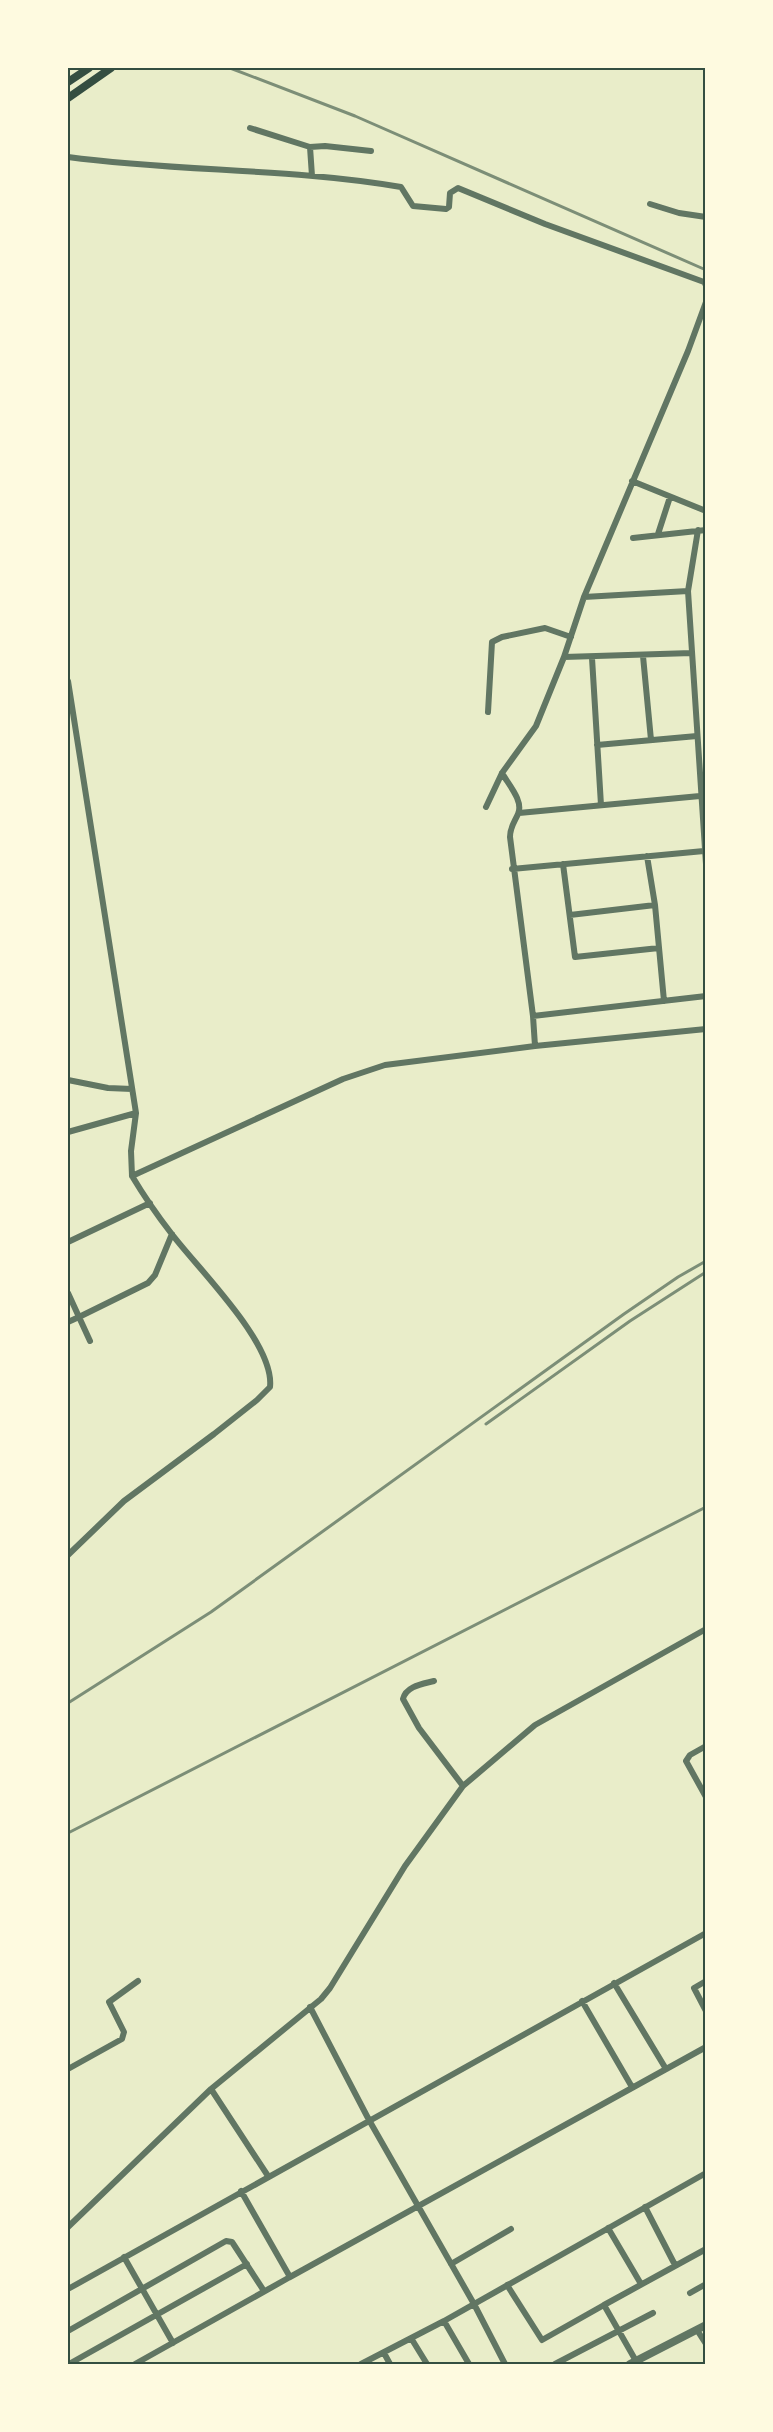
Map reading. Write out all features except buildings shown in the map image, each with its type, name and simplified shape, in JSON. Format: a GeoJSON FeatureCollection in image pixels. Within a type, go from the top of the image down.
{"type":"FeatureCollection","features":[{"type":"Feature","properties":{"kind":"main road"},"geometry":{"type":"LineString","coordinates":[[68,82],[89,68]]}},
{"type":"Feature","properties":{"kind":"main road"},"geometry":{"type":"LineString","coordinates":[[68,98],[111,68]]}},
{"type":"Feature","properties":{"kind":"street"},"geometry":{"type":"LineString","coordinates":[[250,129],[310,147],[325,146],[371,151]]}},
{"type":"Feature","properties":{"kind":"street"},"geometry":{"type":"LineString","coordinates":[[310,147],[312,176]]}},
{"type":"Feature","properties":{"kind":"street"},"geometry":{"type":"LineString","coordinates":[[68,157],[158,167],[312,176],[401,188],[413,206],[446,209],[449,207],[450,193],[458,188],[545,224],[704,282],[705,285]]}},
{"type":"Feature","properties":{"kind":"street"},"geometry":{"type":"LineString","coordinates":[[650,204],[679,213],[705,217]]}},
{"type":"Feature","properties":{"kind":"street"},"geometry":{"type":"LineString","coordinates":[[486,807],[502,773],[536,726],[564,657],[584,597],[684,361],[705,302]]}},
{"type":"Feature","properties":{"kind":"street"},"geometry":{"type":"LineString","coordinates":[[632,481],[705,511]]}},
{"type":"Feature","properties":{"kind":"street"},"geometry":{"type":"LineString","coordinates":[[658,534],[670,496]]}},
{"type":"Feature","properties":{"kind":"street"},"geometry":{"type":"LineString","coordinates":[[698,530],[688,591],[705,864]]}},
{"type":"Feature","properties":{"kind":"street"},"geometry":{"type":"LineString","coordinates":[[633,538],[705,530]]}},
{"type":"Feature","properties":{"kind":"street"},"geometry":{"type":"LineString","coordinates":[[584,597],[688,591]]}},
{"type":"Feature","properties":{"kind":"street"},"geometry":{"type":"LineString","coordinates":[[488,712],[492,642],[502,637],[545,628],[571,637]]}},
{"type":"Feature","properties":{"kind":"street"},"geometry":{"type":"LineString","coordinates":[[564,657],[592,658],[692,653]]}},
{"type":"Feature","properties":{"kind":"street"},"geometry":{"type":"LineString","coordinates":[[643,656],[651,740]]}},
{"type":"Feature","properties":{"kind":"street"},"geometry":{"type":"LineString","coordinates":[[592,658],[601,805]]}},
{"type":"Feature","properties":{"kind":"street"},"geometry":{"type":"LineString","coordinates":[[68,681],[136,1113],[131,1151],[132,1176],[172,1234],[244,1324],[266,1364],[270,1387],[214,1434],[124,1501],[68,1555]]}},
{"type":"Feature","properties":{"kind":"street"},"geometry":{"type":"LineString","coordinates":[[597,745],[696,736]]}},
{"type":"Feature","properties":{"kind":"street"},"geometry":{"type":"LineString","coordinates":[[502,773],[519,801],[519,813],[510,829],[512,869],[533,1016],[535,1046]]}},
{"type":"Feature","properties":{"kind":"street"},"geometry":{"type":"LineString","coordinates":[[519,813],[700,796]]}},
{"type":"Feature","properties":{"kind":"street"},"geometry":{"type":"LineString","coordinates":[[512,869],[704,851]]}},
{"type":"Feature","properties":{"kind":"street"},"geometry":{"type":"LineString","coordinates":[[647,856],[655,905],[664,1001]]}},
{"type":"Feature","properties":{"kind":"street"},"geometry":{"type":"LineString","coordinates":[[563,864],[575,957],[659,948]]}},
{"type":"Feature","properties":{"kind":"street"},"geometry":{"type":"LineString","coordinates":[[570,915],[655,905]]}},
{"type":"Feature","properties":{"kind":"street"},"geometry":{"type":"LineString","coordinates":[[533,1016],[705,996]]}},
{"type":"Feature","properties":{"kind":"street"},"geometry":{"type":"LineString","coordinates":[[132,1176],[343,1079],[368,1070],[403,1062],[705,1029]]}},
{"type":"Feature","properties":{"kind":"street"},"geometry":{"type":"LineString","coordinates":[[68,1080],[108,1088],[132,1089]]}},
{"type":"Feature","properties":{"kind":"street"},"geometry":{"type":"LineString","coordinates":[[68,1132],[136,1113]]}},
{"type":"Feature","properties":{"kind":"street"},"geometry":{"type":"LineString","coordinates":[[68,1242],[150,1203]]}},
{"type":"Feature","properties":{"kind":"street"},"geometry":{"type":"LineString","coordinates":[[68,1322],[148,1283],[155,1275],[172,1234]]}},
{"type":"Feature","properties":{"kind":"street"},"geometry":{"type":"LineString","coordinates":[[68,1293],[90,1341]]}},
{"type":"Feature","properties":{"kind":"street"},"geometry":{"type":"LineString","coordinates":[[68,2227],[211,2089],[330,1988],[405,1866],[463,1786],[535,1725],[705,1629]]}},
{"type":"Feature","properties":{"kind":"street"},"geometry":{"type":"LineString","coordinates":[[434,1681],[410,1689],[404,1693],[403,1699],[419,1728],[463,1786]]}},
{"type":"Feature","properties":{"kind":"street"},"geometry":{"type":"LineString","coordinates":[[705,1746],[690,1755],[686,1761],[705,1797]]}},
{"type":"Feature","properties":{"kind":"street"},"geometry":{"type":"LineString","coordinates":[[68,2289],[705,1933]]}},
{"type":"Feature","properties":{"kind":"street"},"geometry":{"type":"LineString","coordinates":[[68,2069],[122,2039],[124,2032],[109,2002],[138,1981]]}},
{"type":"Feature","properties":{"kind":"street"},"geometry":{"type":"LineString","coordinates":[[705,1981],[694,1988],[705,2011]]}},
{"type":"Feature","properties":{"kind":"street"},"geometry":{"type":"LineString","coordinates":[[614,1983],[666,2069]]}},
{"type":"Feature","properties":{"kind":"street"},"geometry":{"type":"LineString","coordinates":[[582,2001],[632,2087]]}},
{"type":"Feature","properties":{"kind":"street"},"geometry":{"type":"LineString","coordinates":[[310,2007],[369,2120],[474,2304],[505,2364]]}},
{"type":"Feature","properties":{"kind":"street"},"geometry":{"type":"LineString","coordinates":[[135,2364],[705,2047]]}},
{"type":"Feature","properties":{"kind":"street"},"geometry":{"type":"LineString","coordinates":[[211,2089],[268,2176]]}},
{"type":"Feature","properties":{"kind":"street"},"geometry":{"type":"LineString","coordinates":[[361,2364],[444,2321],[705,2173]]}},
{"type":"Feature","properties":{"kind":"street"},"geometry":{"type":"LineString","coordinates":[[241,2191],[290,2277]]}},
{"type":"Feature","properties":{"kind":"street"},"geometry":{"type":"LineString","coordinates":[[645,2207],[675,2265]]}},
{"type":"Feature","properties":{"kind":"street"},"geometry":{"type":"LineString","coordinates":[[608,2228],[641,2284]]}},
{"type":"Feature","properties":{"kind":"street"},"geometry":{"type":"LineString","coordinates":[[451,2264],[511,2229]]}},
{"type":"Feature","properties":{"kind":"street"},"geometry":{"type":"LineString","coordinates":[[68,2331],[226,2241],[232,2242],[264,2291]]}},
{"type":"Feature","properties":{"kind":"street"},"geometry":{"type":"LineString","coordinates":[[507,2285],[542,2340],[705,2249]]}},
{"type":"Feature","properties":{"kind":"street"},"geometry":{"type":"LineString","coordinates":[[124,2257],[173,2343]]}},
{"type":"Feature","properties":{"kind":"street"},"geometry":{"type":"LineString","coordinates":[[69,2364],[247,2264]]}},
{"type":"Feature","properties":{"kind":"street"},"geometry":{"type":"LineString","coordinates":[[690,2293],[705,2284]]}},
{"type":"Feature","properties":{"kind":"street"},"geometry":{"type":"LineString","coordinates":[[604,2305],[620,2331],[633,2363],[705,2325]]}},
{"type":"Feature","properties":{"kind":"street"},"geometry":{"type":"LineString","coordinates":[[555,2364],[653,2313]]}},
{"type":"Feature","properties":{"kind":"street"},"geometry":{"type":"LineString","coordinates":[[444,2321],[469,2364]]}},
{"type":"Feature","properties":{"kind":"street"},"geometry":{"type":"LineString","coordinates":[[697,2330],[705,2344]]}},
{"type":"Feature","properties":{"kind":"street"},"geometry":{"type":"LineString","coordinates":[[411,2338],[427,2364]]}},
{"type":"Feature","properties":{"kind":"street"},"geometry":{"type":"LineString","coordinates":[[384,2353],[390,2364]]}},
{"type":"Feature","properties":{"kind":"railway"},"geometry":{"type":"LineString","coordinates":[[230,68],[355,116],[706,270]]}},
{"type":"Feature","properties":{"kind":"railway"},"geometry":{"type":"LineString","coordinates":[[68,1703],[211,1612],[624,1314],[706,1261]]}},
{"type":"Feature","properties":{"kind":"railway"},"geometry":{"type":"LineString","coordinates":[[486,1424],[630,1321],[706,1272]]}},
{"type":"Feature","properties":{"kind":"railway"},"geometry":{"type":"LineString","coordinates":[[68,1833],[706,1507]]}}]}
